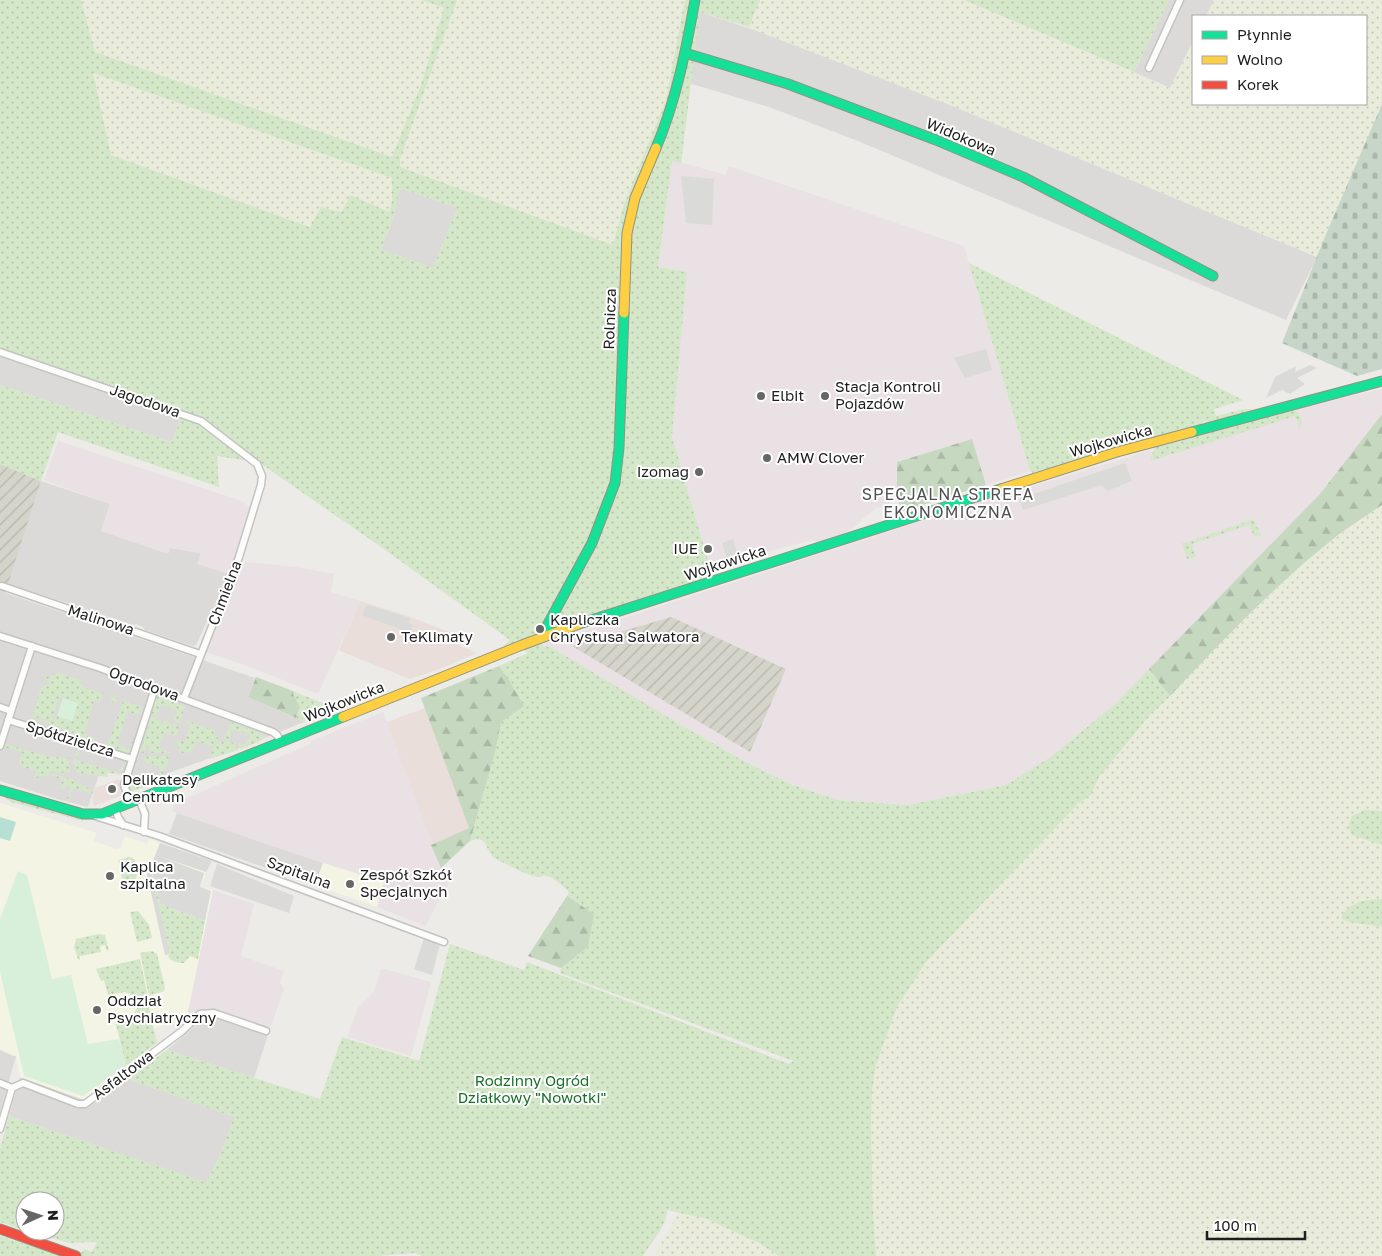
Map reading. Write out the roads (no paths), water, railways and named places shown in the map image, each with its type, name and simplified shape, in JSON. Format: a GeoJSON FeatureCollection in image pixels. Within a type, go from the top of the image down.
{"type":"FeatureCollection","features":[{"type":"Feature","properties":{"kind":"street","name":"Rolnicza"},"geometry":{"type":"LineString","coordinates":[[549,634],[548,624],[592,543],[615,484],[619,448],[627,233],[635,198],[668,120],[685,53],[695,0]]}},
{"type":"Feature","properties":{"kind":"street"},"geometry":{"type":"LineString","coordinates":[[1149,68],[1180,0]]}},
{"type":"Feature","properties":{"kind":"street","name":"Widokowa"},"geometry":{"type":"LineString","coordinates":[[685,53],[788,84],[936,140],[1023,178],[1214,276]]}},
{"type":"Feature","properties":{"kind":"street","name":"Jagodowa"},"geometry":{"type":"LineString","coordinates":[[0,352],[201,420],[257,464],[262,476],[261,485]]}},
{"type":"Feature","properties":{"kind":"street","name":"Wojkowicka"},"geometry":{"type":"LineString","coordinates":[[92,815],[116,809],[549,634],[1117,452],[1382,381]]}},
{"type":"Feature","properties":{"kind":"street","name":"Chmielna"},"geometry":{"type":"LineString","coordinates":[[184,698],[239,557],[261,485]]}},
{"type":"Feature","properties":{"kind":"street","name":"Malinowa"},"geometry":{"type":"LineString","coordinates":[[2,586],[200,654]]}},
{"type":"Feature","properties":{"kind":"street","name":"Ogrodowa"},"geometry":{"type":"LineString","coordinates":[[0,636],[100,668],[184,698],[273,732],[281,742]]}},
{"type":"Feature","properties":{"kind":"street"},"geometry":{"type":"LineString","coordinates":[[0,746],[32,646]]}},
{"type":"Feature","properties":{"kind":"street","name":"Spółdzielcza"},"geometry":{"type":"LineString","coordinates":[[135,801],[124,785],[155,688]]}},
{"type":"Feature","properties":{"kind":"street","name":"Spółdzielcza"},"geometry":{"type":"LineString","coordinates":[[0,707],[11,710]]}},
{"type":"Feature","properties":{"kind":"street","name":"Spółdzielcza"},"geometry":{"type":"LineString","coordinates":[[8,720],[132,759]]}},
{"type":"Feature","properties":{"kind":"street","name":"Szpitalna"},"geometry":{"type":"LineString","coordinates":[[0,790],[92,815],[144,832],[444,942]]}},
{"type":"Feature","properties":{"kind":"street"},"geometry":{"type":"LineString","coordinates":[[135,801],[145,814],[144,832]]}},
{"type":"Feature","properties":{"kind":"street"},"geometry":{"type":"LineString","coordinates":[[116,809],[123,825]]}},
{"type":"Feature","properties":{"kind":"street","name":"Asfaltowa"},"geometry":{"type":"LineString","coordinates":[[12,1088],[23,1083],[78,1104],[85,1104],[176,1035],[200,1014],[214,1013],[266,1031]]}},
{"type":"Feature","properties":{"kind":"street"},"geometry":{"type":"LineString","coordinates":[[0,1084],[12,1088],[0,1129]]}},
{"type":"Feature","properties":{"kind":"street"},"geometry":{"type":"LineString","coordinates":[[0,1229],[76,1256]]}},
{"type":"Feature","properties":{"kind":"place","name":"Elbit"},"geometry":{"type":"Point","coordinates":[761,396]}},
{"type":"Feature","properties":{"kind":"place","name":"Stacja Kontroli Pojazdów"},"geometry":{"type":"Point","coordinates":[825,396]}},
{"type":"Feature","properties":{"kind":"place","name":"AMW Clover"},"geometry":{"type":"Point","coordinates":[767,458]}},
{"type":"Feature","properties":{"kind":"place","name":"Izomag"},"geometry":{"type":"Point","coordinates":[699,472]}},
{"type":"Feature","properties":{"kind":"place","name":"IUE"},"geometry":{"type":"Point","coordinates":[708,549]}},
{"type":"Feature","properties":{"kind":"place","name":"Kapliczka Chrystusa Salwatora"},"geometry":{"type":"Point","coordinates":[540,629]}},
{"type":"Feature","properties":{"kind":"place","name":"TeKlimaty"},"geometry":{"type":"Point","coordinates":[391,637]}},
{"type":"Feature","properties":{"kind":"place","name":"Delikatesy Centrum"},"geometry":{"type":"Point","coordinates":[112,789]}},
{"type":"Feature","properties":{"kind":"place","name":"Kaplica szpitalna"},"geometry":{"type":"Point","coordinates":[110,876]}},
{"type":"Feature","properties":{"kind":"place","name":"Zespół Szkół Specjalnych"},"geometry":{"type":"Point","coordinates":[350,884]}},
{"type":"Feature","properties":{"kind":"place","name":"Oddział Psychiatryczny"},"geometry":{"type":"Point","coordinates":[97,1010]}},
{"type":"Feature","properties":{"kind":"district","name":"SPECJALNA STREFA EKONOMICZNA"},"geometry":{"type":"Point","coordinates":[948,503]}},
{"type":"Feature","properties":{"kind":"park label","name":"Rodzinny Ogród Działkowy \"Nowotki\""},"geometry":{"type":"Point","coordinates":[532,1090]}}]}
